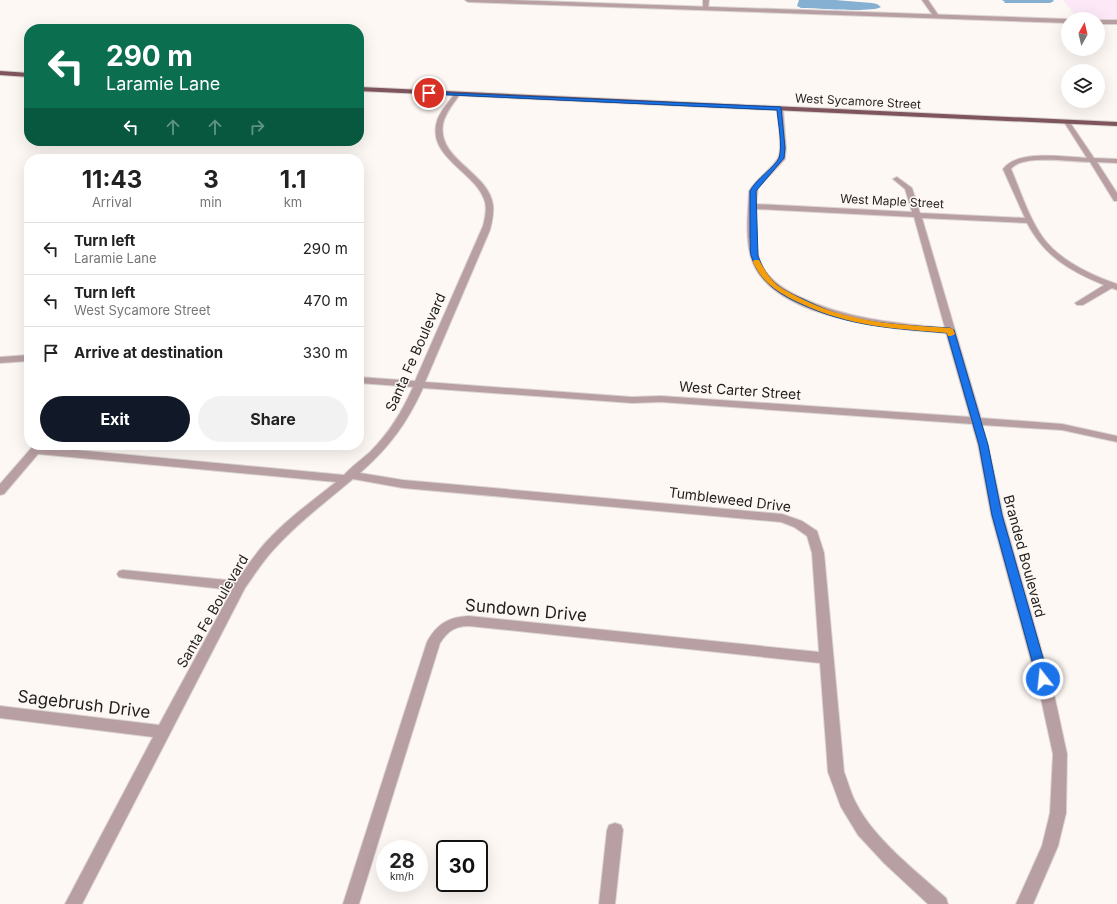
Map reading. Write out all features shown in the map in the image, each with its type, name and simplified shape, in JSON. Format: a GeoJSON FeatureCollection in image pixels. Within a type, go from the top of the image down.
{"type":"FeatureCollection","features":[{"type":"Feature","properties":{"kind":"main road"},"geometry":{"type":"LineString","coordinates":[[0,73],[24,75]]}},
{"type":"Feature","properties":{"kind":"main road","name":"West Sycamore Street"},"geometry":{"type":"LineString","coordinates":[[364,90],[1117,124]]}},
{"type":"Feature","properties":{"kind":"street"},"geometry":{"type":"LineString","coordinates":[[468,0],[1061,21]]}},
{"type":"Feature","properties":{"kind":"street"},"geometry":{"type":"LineString","coordinates":[[706,0],[706,8]]}},
{"type":"Feature","properties":{"kind":"street"},"geometry":{"type":"LineString","coordinates":[[924,0],[922,3],[928,16]]}},
{"type":"Feature","properties":{"kind":"street"},"geometry":{"type":"LineString","coordinates":[[924,0],[936,16]]}},
{"type":"Feature","properties":{"kind":"street"},"geometry":{"type":"LineString","coordinates":[[1105,22],[1117,22]]}},
{"type":"Feature","properties":{"kind":"street","name":"Santa Fe Boulevard"},"geometry":{"type":"LineString","coordinates":[[73,904],[240,586],[257,560],[283,533],[361,467],[391,436],[399,424],[418,384],[486,230],[489,219],[490,206],[488,198],[480,184],[446,150],[442,143],[439,131],[444,114],[457,94]]}},
{"type":"Feature","properties":{"kind":"street"},"geometry":{"type":"LineString","coordinates":[[780,108],[783,148],[781,158],[753,191],[752,206],[754,256],[761,271],[774,286],[784,293],[809,306],[849,320],[873,324],[950,330]]}},
{"type":"Feature","properties":{"kind":"street"},"geometry":{"type":"LineString","coordinates":[[1067,122],[1117,199]]}},
{"type":"Feature","properties":{"kind":"street"},"geometry":{"type":"LineString","coordinates":[[1114,286],[1088,275],[1060,258],[1040,239],[1030,221],[1007,169],[1010,164],[1029,158],[1117,161]]}},
{"type":"Feature","properties":{"kind":"street","name":"Branded Boulevard"},"geometry":{"type":"LineString","coordinates":[[897,179],[908,188],[917,215],[983,445],[997,515],[1047,694],[1060,754],[1058,813],[1050,846],[1024,904]]}},
{"type":"Feature","properties":{"kind":"street","name":"West Maple Street"},"geometry":{"type":"LineString","coordinates":[[752,206],[1030,221]]}},
{"type":"Feature","properties":{"kind":"street"},"geometry":{"type":"LineString","coordinates":[[1080,303],[1114,286]]}},
{"type":"Feature","properties":{"kind":"street"},"geometry":{"type":"LineString","coordinates":[[0,360],[24,358]]}},
{"type":"Feature","properties":{"kind":"street","name":"West Carter Street"},"geometry":{"type":"LineString","coordinates":[[364,380],[632,400],[661,398],[1062,427],[1117,439]]}},
{"type":"Feature","properties":{"kind":"street"},"geometry":{"type":"LineString","coordinates":[[0,491],[36,450]]}},
{"type":"Feature","properties":{"kind":"street","name":"Tumbleweed Drive"},"geometry":{"type":"LineString","coordinates":[[59,450],[348,477],[403,484],[782,518],[798,524],[813,534],[818,553],[836,772],[849,807],[864,830],[890,858],[940,904]]}},
{"type":"Feature","properties":{"kind":"street"},"geometry":{"type":"LineString","coordinates":[[123,574],[240,586]]}},
{"type":"Feature","properties":{"kind":"street","name":"Sundown Drive"},"geometry":{"type":"LineString","coordinates":[[351,904],[434,642],[443,627],[458,621],[468,621],[826,658]]}},
{"type":"Feature","properties":{"kind":"street","name":"Sagebrush Drive"},"geometry":{"type":"LineString","coordinates":[[0,712],[163,732]]}},
{"type":"Feature","properties":{"kind":"street"},"geometry":{"type":"LineString","coordinates":[[607,904],[615,830]]}},
{"type":"Feature","properties":{"kind":"shaded area"},"geometry":{"type":"Polygon","coordinates":[[[1063,0],[1117,0],[1117,23],[1105,22],[1105,12],[1072,12],[1063,0]]]}},
{"type":"Feature","properties":{"kind":"water"},"geometry":{"type":"Polygon","coordinates":[[[799,0],[835,0],[872,3],[881,7],[866,10],[801,8],[797,6],[799,0]]]}},
{"type":"Feature","properties":{"kind":"water"},"geometry":{"type":"Polygon","coordinates":[[[1002,0],[1054,1],[1050,3],[1004,3],[1005,2],[1002,0]]]}},
{"type":"Feature","properties":{"kind":"slow traffic"},"geometry":{"type":"LineString","coordinates":[[757,262],[761,271],[774,286],[809,306],[849,320],[873,324],[950,330],[951,334]]}},
{"type":"Feature","properties":{"kind":"route"},"geometry":{"type":"LineString","coordinates":[[429,93],[780,108],[783,148],[781,158],[753,191],[752,206],[754,256],[761,271],[774,286],[809,306],[849,320],[873,324],[950,330],[983,445],[997,515],[1043,679]]}}]}
